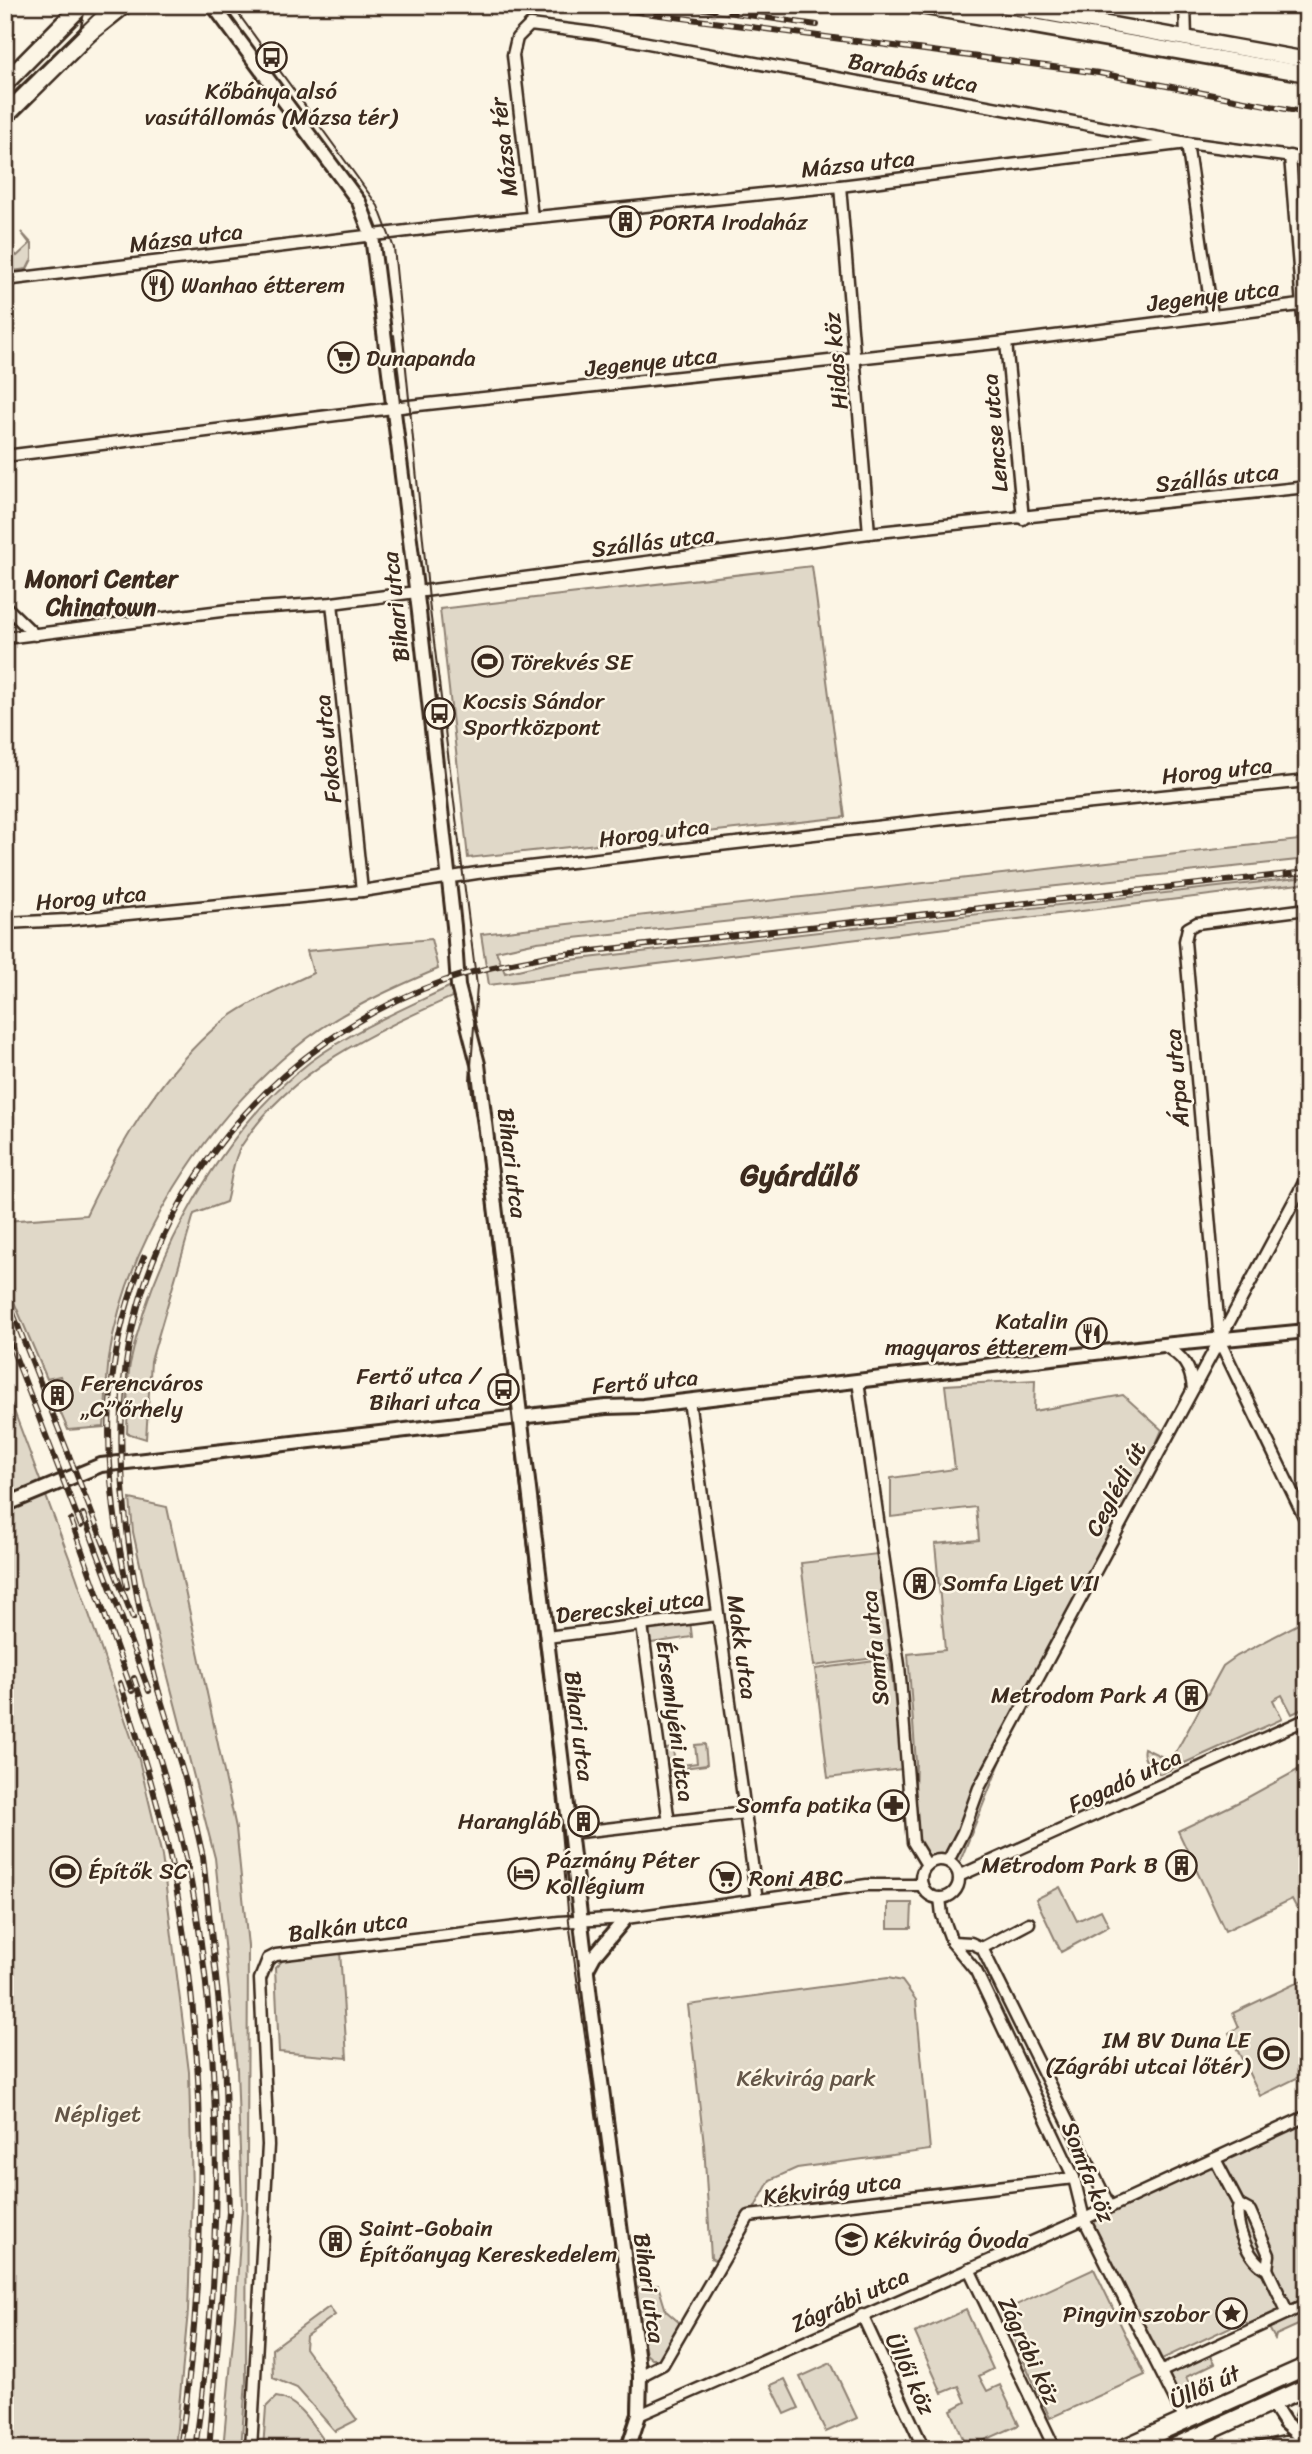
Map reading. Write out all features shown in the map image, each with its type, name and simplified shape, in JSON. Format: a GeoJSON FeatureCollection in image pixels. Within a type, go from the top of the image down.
{"type":"FeatureCollection","features":[{"type":"Feature","properties":{"kind":"main road"},"geometry":{"type":"LineString","coordinates":[[63,25],[64,5]]}},
{"type":"Feature","properties":{"kind":"main road"},"geometry":{"type":"LineString","coordinates":[[5,83],[82,5]]}},
{"type":"Feature","properties":{"kind":"main road"},"geometry":{"type":"LineString","coordinates":[[89,33],[95,5]]}},
{"type":"Feature","properties":{"kind":"main road"},"geometry":{"type":"LineString","coordinates":[[5,116],[89,33],[124,5]]}},
{"type":"Feature","properties":{"kind":"main road"},"geometry":{"type":"LineString","coordinates":[[914,5],[1307,60]]}},
{"type":"Feature","properties":{"kind":"main road"},"geometry":{"type":"LineString","coordinates":[[1002,5],[1307,74]]}},
{"type":"Feature","properties":{"kind":"main road","name":"Üllői út"},"geometry":{"type":"LineString","coordinates":[[1121,2449],[1307,2366]]}},
{"type":"Feature","properties":{"kind":"main road"},"geometry":{"type":"LineString","coordinates":[[1255,2390],[1272,2403],[1283,2377]]}},
{"type":"Feature","properties":{"kind":"main road","name":"Üllői út"},"geometry":{"type":"LineString","coordinates":[[1170,2449],[1307,2387]]}},
{"type":"Feature","properties":{"kind":"main road"},"geometry":{"type":"LineString","coordinates":[[1307,2407],[1304,2419],[1307,2436]]}},
{"type":"Feature","properties":{"kind":"street","name":"Bihari utca"},"geometry":{"type":"LineString","coordinates":[[212,5],[359,202],[372,236],[448,876],[458,986],[478,1064],[587,1970],[640,2376]]}},
{"type":"Feature","properties":{"kind":"street"},"geometry":{"type":"LineString","coordinates":[[1185,5],[1185,45]]}},
{"type":"Feature","properties":{"kind":"street","name":"Barabás utca"},"geometry":{"type":"LineString","coordinates":[[517,38],[530,25],[594,33],[1187,144],[1307,159]]}},
{"type":"Feature","properties":{"kind":"street","name":"Mázsa tér"},"geometry":{"type":"LineString","coordinates":[[372,236],[532,217],[513,55],[517,38]]}},
{"type":"Feature","properties":{"kind":"street"},"geometry":{"type":"LineString","coordinates":[[1122,131],[1124,152]]}},
{"type":"Feature","properties":{"kind":"street","name":"Mázsa utca"},"geometry":{"type":"LineString","coordinates":[[532,217],[840,186],[1187,144]]}},
{"type":"Feature","properties":{"kind":"street"},"geometry":{"type":"LineString","coordinates":[[1187,144],[1212,315]]}},
{"type":"Feature","properties":{"kind":"street"},"geometry":{"type":"LineString","coordinates":[[1290,156],[1307,368]]}},
{"type":"Feature","properties":{"kind":"street","name":"Hidas köz"},"geometry":{"type":"LineString","coordinates":[[840,186],[869,533]]}},
{"type":"Feature","properties":{"kind":"street","name":"Mázsa utca"},"geometry":{"type":"LineString","coordinates":[[5,279],[372,236]]}},
{"type":"Feature","properties":{"kind":"street","name":"Jegenye utca"},"geometry":{"type":"LineString","coordinates":[[5,456],[394,408],[1006,342],[1300,305]]}},
{"type":"Feature","properties":{"kind":"street","name":"Lencse utca"},"geometry":{"type":"LineString","coordinates":[[1006,342],[1023,519]]}},
{"type":"Feature","properties":{"kind":"street","name":"Szállás utca"},"geometry":{"type":"LineString","coordinates":[[5,638],[229,610],[332,603],[415,590],[869,533],[1307,488]]}},
{"type":"Feature","properties":{"kind":"street","name":"Fokos utca"},"geometry":{"type":"LineString","coordinates":[[332,603],[362,891]]}},
{"type":"Feature","properties":{"kind":"street"},"geometry":{"type":"LineString","coordinates":[[5,606],[35,635]]}},
{"type":"Feature","properties":{"kind":"street","name":"Horog utca"},"geometry":{"type":"LineString","coordinates":[[5,923],[67,920],[362,891],[448,876],[987,814],[1307,781]]}},
{"type":"Feature","properties":{"kind":"street","name":"Árpa utca"},"geometry":{"type":"LineString","coordinates":[[1220,1342],[1185,942],[1188,928],[1197,923],[1307,909]]}},
{"type":"Feature","properties":{"kind":"street","name":"Ceglédi út"},"geometry":{"type":"LineString","coordinates":[[948,1861],[963,1832],[979,1788],[1307,1177]]}},
{"type":"Feature","properties":{"kind":"street","name":"Fertő utca"},"geometry":{"type":"LineString","coordinates":[[5,1505],[101,1465],[130,1461],[1307,1331]]}},
{"type":"Feature","properties":{"kind":"street"},"geometry":{"type":"LineString","coordinates":[[1220,1342],[1307,1523]]}},
{"type":"Feature","properties":{"kind":"street"},"geometry":{"type":"LineString","coordinates":[[1163,1345],[1183,1359],[1192,1376],[1193,1389]]}},
{"type":"Feature","properties":{"kind":"street","name":"Somfa utca"},"geometry":{"type":"LineString","coordinates":[[858,1381],[899,1665],[913,1842],[927,1865]]}},
{"type":"Feature","properties":{"kind":"street","name":"Makk utca"},"geometry":{"type":"LineString","coordinates":[[689,1400],[757,1900]]}},
{"type":"Feature","properties":{"kind":"street","name":"Derecskei utca"},"geometry":{"type":"LineString","coordinates":[[547,1637],[718,1615]]}},
{"type":"Feature","properties":{"kind":"street","name":"Érsemlyéni utca"},"geometry":{"type":"LineString","coordinates":[[642,1625],[669,1823]]}},
{"type":"Feature","properties":{"kind":"street","name":"Fogadó utca"},"geometry":{"type":"LineString","coordinates":[[959,1876],[1307,1719]]}},
{"type":"Feature","properties":{"kind":"street"},"geometry":{"type":"LineString","coordinates":[[571,1833],[745,1813]]}},
{"type":"Feature","properties":{"kind":"street"},"geometry":{"type":"LineString","coordinates":[[937,1860],[948,1861],[959,1876],[956,1890],[940,1898],[929,1894],[922,1885],[922,1874],[927,1865],[937,1860]]}},
{"type":"Feature","properties":{"kind":"street","name":"Balkán utca"},"geometry":{"type":"LineString","coordinates":[[251,2449],[268,2145],[260,1979],[264,1964],[276,1955],[581,1920],[626,1918],[866,1885],[922,1885]]}},
{"type":"Feature","properties":{"kind":"street","name":"Somfa köz"},"geometry":{"type":"LineString","coordinates":[[940,1898],[942,1915],[952,1942],[976,1971],[1073,2178],[1084,2219],[1185,2420]]}},
{"type":"Feature","properties":{"kind":"street"},"geometry":{"type":"LineString","coordinates":[[587,1970],[594,1956],[626,1918]]}},
{"type":"Feature","properties":{"kind":"street"},"geometry":{"type":"LineString","coordinates":[[952,1942],[971,1942],[982,1948],[1029,1923]]}},
{"type":"Feature","properties":{"kind":"street","name":"Somfa köz"},"geometry":{"type":"LineString","coordinates":[[982,1948],[1110,2207]]}},
{"type":"Feature","properties":{"kind":"street","name":"Zágrábi utca"},"geometry":{"type":"LineString","coordinates":[[639,2415],[1084,2219],[1307,2116]]}},
{"type":"Feature","properties":{"kind":"street"},"geometry":{"type":"LineString","coordinates":[[1215,2159],[1238,2205],[1236,2218],[1255,2262],[1267,2269]]}},
{"type":"Feature","properties":{"kind":"street","name":"Kékvirág utca"},"geometry":{"type":"LineString","coordinates":[[640,2376],[663,2364],[749,2216],[1073,2178]]}},
{"type":"Feature","properties":{"kind":"street"},"geometry":{"type":"LineString","coordinates":[[1238,2205],[1250,2211],[1261,2234],[1269,2255],[1267,2269],[1288,2313]]}},
{"type":"Feature","properties":{"kind":"street","name":"Zágrábi köz"},"geometry":{"type":"LineString","coordinates":[[969,2269],[1055,2449]]}},
{"type":"Feature","properties":{"kind":"street"},"geometry":{"type":"LineString","coordinates":[[1162,2371],[1307,2304]]}},
{"type":"Feature","properties":{"kind":"street","name":"Üllői köz"},"geometry":{"type":"LineString","coordinates":[[862,2315],[924,2449]]}},
{"type":"Feature","properties":{"kind":"street"},"geometry":{"type":"LineString","coordinates":[[628,2449],[639,2415],[640,2376]]}},
{"type":"Feature","properties":{"kind":"street"},"geometry":{"type":"LineString","coordinates":[[1272,2403],[1285,2423],[1307,2442]]}},
{"type":"Feature","properties":{"kind":"street"},"geometry":{"type":"LineString","coordinates":[[1253,2449],[1286,2442],[1307,2442]]}},
{"type":"Feature","properties":{"kind":"green space"},"geometry":{"type":"Polygon","coordinates":[[[21,232],[32,244],[32,259],[27,269],[5,272],[5,248],[7,246],[17,256],[30,244],[21,232]]]}},
{"type":"Feature","properties":{"kind":"green space"},"geometry":{"type":"Polygon","coordinates":[[[812,566],[845,817],[468,858],[440,609],[812,566]]]}},
{"type":"Feature","properties":{"kind":"green space"},"geometry":{"type":"Polygon","coordinates":[[[1307,839],[1307,859],[537,942],[496,951],[505,973],[552,962],[1307,877],[1307,883],[489,985],[481,934],[1307,839]]]}},
{"type":"Feature","properties":{"kind":"green space"},"geometry":{"type":"Polygon","coordinates":[[[431,939],[438,969],[363,1004],[310,1036],[261,1079],[201,1149],[174,1188],[133,1271],[118,1314],[109,1358],[104,1427],[68,1430],[58,1407],[68,1402],[60,1376],[47,1379],[5,1281],[5,1221],[86,1215],[125,1141],[172,1072],[210,1032],[233,1014],[313,973],[307,951],[431,939]]]}},
{"type":"Feature","properties":{"kind":"green space"},"geometry":{"type":"Polygon","coordinates":[[[451,986],[454,996],[365,1038],[310,1074],[284,1095],[242,1145],[234,1165],[226,1202],[194,1214],[151,1361],[146,1439],[127,1433],[129,1372],[140,1323],[173,1239],[220,1159],[248,1122],[278,1090],[326,1050],[451,986]]]}},
{"type":"Feature","properties":{"kind":"green space"},"geometry":{"type":"Polygon","coordinates":[[[1035,1380],[1034,1411],[1123,1395],[1162,1430],[1124,1518],[1023,1706],[959,1864],[917,1852],[913,1842],[916,1763],[908,1654],[945,1650],[935,1544],[979,1540],[976,1507],[891,1517],[891,1478],[955,1469],[945,1385],[1035,1380]]]}},
{"type":"Feature","properties":{"kind":"green space","name":"Népliget"},"geometry":{"type":"Polygon","coordinates":[[[5,1387],[76,1576],[139,1760],[162,1856],[189,2072],[192,2192],[188,2311],[175,2449],[5,2449],[5,1387]]]}},
{"type":"Feature","properties":{"kind":"green space"},"geometry":{"type":"Polygon","coordinates":[[[130,1499],[167,1507],[236,1828],[248,1946],[246,2381],[241,2449],[223,2449],[242,2206],[237,2069],[215,1858],[147,1596],[133,1532],[130,1499]]]}},
{"type":"Feature","properties":{"kind":"green space"},"geometry":{"type":"Polygon","coordinates":[[[877,1554],[890,1656],[814,1666],[801,1563],[877,1554]]]}},
{"type":"Feature","properties":{"kind":"green space"},"geometry":{"type":"Polygon","coordinates":[[[690,1621],[692,1637],[651,1643],[648,1627],[690,1621]]]}},
{"type":"Feature","properties":{"kind":"green space"},"geometry":{"type":"Polygon","coordinates":[[[1302,1622],[1307,1631],[1307,1707],[1292,1714],[1282,1695],[1273,1700],[1282,1719],[1160,1774],[1150,1766],[1145,1760],[1144,1748],[1171,1761],[1223,1666],[1302,1622]]]}},
{"type":"Feature","properties":{"kind":"green space"},"geometry":{"type":"Polygon","coordinates":[[[890,1659],[903,1769],[828,1778],[815,1669],[890,1659]]]}},
{"type":"Feature","properties":{"kind":"green space"},"geometry":{"type":"Polygon","coordinates":[[[705,1744],[707,1765],[668,1770],[665,1749],[673,1748],[675,1766],[697,1763],[695,1745],[705,1744]]]}},
{"type":"Feature","properties":{"kind":"green space"},"geometry":{"type":"Polygon","coordinates":[[[1303,1767],[1307,1771],[1307,1915],[1302,1904],[1296,1907],[1292,1899],[1225,1931],[1178,1831],[1303,1767]]]}},
{"type":"Feature","properties":{"kind":"green space"},"geometry":{"type":"Polygon","coordinates":[[[1060,1887],[1077,1921],[1101,1910],[1109,1926],[1061,1952],[1036,1899],[1060,1887]]]}},
{"type":"Feature","properties":{"kind":"green space"},"geometry":{"type":"Polygon","coordinates":[[[888,1903],[912,1903],[911,1928],[888,1928],[888,1903]]]}},
{"type":"Feature","properties":{"kind":"green space"},"geometry":{"type":"Polygon","coordinates":[[[340,1951],[347,2058],[279,2052],[275,1968],[286,1957],[340,1951]]]}},
{"type":"Feature","properties":{"kind":"green space","name":"Kékvirág park"},"geometry":{"type":"Polygon","coordinates":[[[888,1978],[902,1981],[916,2000],[930,2150],[797,2168],[770,2180],[723,2265],[711,2258],[704,2144],[688,2005],[888,1978]]]}},
{"type":"Feature","properties":{"kind":"green space","name":"IM BV Duna LE (Zágrábi utcai lőtér)"},"geometry":{"type":"Polygon","coordinates":[[[1307,1978],[1307,2073],[1260,2096],[1229,2033],[1239,2027],[1233,2013],[1307,1978]]]}},
{"type":"Feature","properties":{"kind":"green space"},"geometry":{"type":"Polygon","coordinates":[[[1307,2122],[1307,2297],[1249,2324],[1243,2321],[1162,2359],[1091,2219],[1307,2122]]]}},
{"type":"Feature","properties":{"kind":"green space"},"geometry":{"type":"Polygon","coordinates":[[[1094,2269],[1145,2375],[1050,2418],[1001,2312],[1094,2269]]]}},
{"type":"Feature","properties":{"kind":"green space"},"geometry":{"type":"Polygon","coordinates":[[[658,2285],[666,2311],[681,2324],[661,2359],[652,2359],[646,2354],[634,2288],[658,2285]]]}},
{"type":"Feature","properties":{"kind":"green space"},"geometry":{"type":"Polygon","coordinates":[[[329,2307],[335,2315],[306,2336],[305,2348],[357,2420],[335,2431],[297,2388],[273,2378],[272,2349],[329,2307]]]}},
{"type":"Feature","properties":{"kind":"green space"},"geometry":{"type":"Polygon","coordinates":[[[966,2310],[993,2369],[979,2376],[987,2391],[1000,2385],[1019,2425],[967,2448],[951,2410],[966,2402],[959,2386],[942,2393],[915,2333],[966,2310]]]}},
{"type":"Feature","properties":{"kind":"green space"},"geometry":{"type":"Polygon","coordinates":[[[1307,2310],[1307,2321],[1276,2335],[1275,2339],[1268,2326],[1307,2310]]]}},
{"type":"Feature","properties":{"kind":"green space"},"geometry":{"type":"Polygon","coordinates":[[[1210,2354],[1215,2363],[1186,2377],[1193,2393],[1180,2400],[1168,2374],[1210,2354]]]}},
{"type":"Feature","properties":{"kind":"green space"},"geometry":{"type":"Polygon","coordinates":[[[831,2363],[857,2418],[826,2432],[800,2377],[831,2363]]]}},
{"type":"Feature","properties":{"kind":"green space"},"geometry":{"type":"Polygon","coordinates":[[[785,2379],[799,2408],[785,2414],[771,2385],[785,2379]]]}},
{"type":"Feature","properties":{"kind":"green space"},"geometry":{"type":"Polygon","coordinates":[[[276,2397],[293,2403],[330,2449],[263,2449],[266,2407],[276,2397]]]}},
{"type":"Feature","properties":{"kind":"tram line"},"geometry":{"type":"LineString","coordinates":[[5,101],[104,5]]}},
{"type":"Feature","properties":{"kind":"tram line"},"geometry":{"type":"LineString","coordinates":[[232,5],[378,206],[394,248],[430,610],[477,986],[470,1080],[560,1819],[569,1922],[633,2377],[631,2413],[619,2449]]}},
{"type":"Feature","properties":{"kind":"tram line"},"geometry":{"type":"LineString","coordinates":[[394,335],[400,387]]}},
{"type":"Feature","properties":{"kind":"railway"},"geometry":{"type":"LineString","coordinates":[[584,5],[1099,73],[1307,113]]}},
{"type":"Feature","properties":{"kind":"railway"},"geometry":{"type":"LineString","coordinates":[[677,5],[817,25]]}},
{"type":"Feature","properties":{"kind":"railway"},"geometry":{"type":"LineString","coordinates":[[161,1700],[142,1622],[124,1501],[124,1381],[136,1314],[158,1250],[188,1190],[227,1135],[272,1086],[324,1043],[382,1008],[444,981],[547,956],[1307,872]]}},
{"type":"Feature","properties":{"kind":"railway"},"geometry":{"type":"LineString","coordinates":[[127,1587],[113,1502],[109,1420],[119,1339],[144,1257]]}},
{"type":"Feature","properties":{"kind":"railway"},"geometry":{"type":"LineString","coordinates":[[5,1293],[133,1618]]}},
{"type":"Feature","properties":{"kind":"railway"},"geometry":{"type":"LineString","coordinates":[[5,1330],[81,1526]]}},
{"type":"Feature","properties":{"kind":"railway"},"geometry":{"type":"LineString","coordinates":[[83,1514],[149,1691]]}},
{"type":"Feature","properties":{"kind":"railway"},"geometry":{"type":"LineString","coordinates":[[71,1520],[132,1691]]}},
{"type":"Feature","properties":{"kind":"railway"},"geometry":{"type":"LineString","coordinates":[[134,1678],[170,1793],[191,1880],[205,1975],[211,2043],[215,2111],[214,2247],[204,2382],[195,2449]]}},
{"type":"Feature","properties":{"kind":"railway"},"geometry":{"type":"LineString","coordinates":[[120,1683],[153,1790],[173,1871],[188,1966],[195,2035],[199,2104],[199,2243],[189,2381],[180,2449]]}},
{"type":"Feature","properties":{"kind":"railway"},"geometry":{"type":"LineString","coordinates":[[158,1690],[186,1782],[203,1857],[224,2051],[229,2212],[209,2449]]}},
{"type":"Feature","properties":{"kind":"place","name":"Kőbánya alsó vasútállomás (Mázsa tér)"},"geometry":{"type":"Point","coordinates":[271,57]}},
{"type":"Feature","properties":{"kind":"place","name":"PORTA Irodaház"},"geometry":{"type":"Point","coordinates":[626,222]}},
{"type":"Feature","properties":{"kind":"place","name":"Wanhao étterem"},"geometry":{"type":"Point","coordinates":[158,285]}},
{"type":"Feature","properties":{"kind":"place","name":"Dunapanda"},"geometry":{"type":"Point","coordinates":[343,358]}},
{"type":"Feature","properties":{"kind":"place","name":"Törekvés SE"},"geometry":{"type":"Point","coordinates":[487,662]}},
{"type":"Feature","properties":{"kind":"place","name":"Kocsis Sándor Sportközpont"},"geometry":{"type":"Point","coordinates":[440,714]}},
{"type":"Feature","properties":{"kind":"place","name":"Katalin magyaros étterem"},"geometry":{"type":"Point","coordinates":[1091,1334]}},
{"type":"Feature","properties":{"kind":"place","name":"Fertő utca / Bihari utca"},"geometry":{"type":"Point","coordinates":[503,1389]}},
{"type":"Feature","properties":{"kind":"place","name":"Ferencváros „C” őrhely"},"geometry":{"type":"Point","coordinates":[58,1396]}},
{"type":"Feature","properties":{"kind":"place","name":"Somfa Liget VII"},"geometry":{"type":"Point","coordinates":[919,1583]}},
{"type":"Feature","properties":{"kind":"place","name":"Metrodom Park A"},"geometry":{"type":"Point","coordinates":[1191,1695]}},
{"type":"Feature","properties":{"kind":"place","name":"Somfa patika"},"geometry":{"type":"Point","coordinates":[894,1805]}},
{"type":"Feature","properties":{"kind":"place","name":"Harangláb"},"geometry":{"type":"Point","coordinates":[584,1821]}},
{"type":"Feature","properties":{"kind":"place","name":"Metrodom Park B"},"geometry":{"type":"Point","coordinates":[1181,1865]}},
{"type":"Feature","properties":{"kind":"place","name":"Építők SC"},"geometry":{"type":"Point","coordinates":[65,1871]}},
{"type":"Feature","properties":{"kind":"place","name":"Pázmány Péter Kollégium"},"geometry":{"type":"Point","coordinates":[523,1873]}},
{"type":"Feature","properties":{"kind":"place","name":"Roni ABC"},"geometry":{"type":"Point","coordinates":[726,1878]}},
{"type":"Feature","properties":{"kind":"place","name":"IM BV Duna LE (Zágrábi utcai lőtér)"},"geometry":{"type":"Point","coordinates":[1273,2053]}},
{"type":"Feature","properties":{"kind":"place","name":"Kékvirág Óvoda"},"geometry":{"type":"Point","coordinates":[851,2240]}},
{"type":"Feature","properties":{"kind":"place","name":"Saint-Gobain Építőanyag Kereskedelem"},"geometry":{"type":"Point","coordinates":[336,2241]}},
{"type":"Feature","properties":{"kind":"place","name":"Pingvin szobor"},"geometry":{"type":"Point","coordinates":[1232,2314]}},
{"type":"Feature","properties":{"kind":"district","name":"Monori Center Chinatown"},"geometry":{"type":"Point","coordinates":[101,593]}},
{"type":"Feature","properties":{"kind":"district","name":"Gyárdűlő"},"geometry":{"type":"Point","coordinates":[799,1175]}}]}
